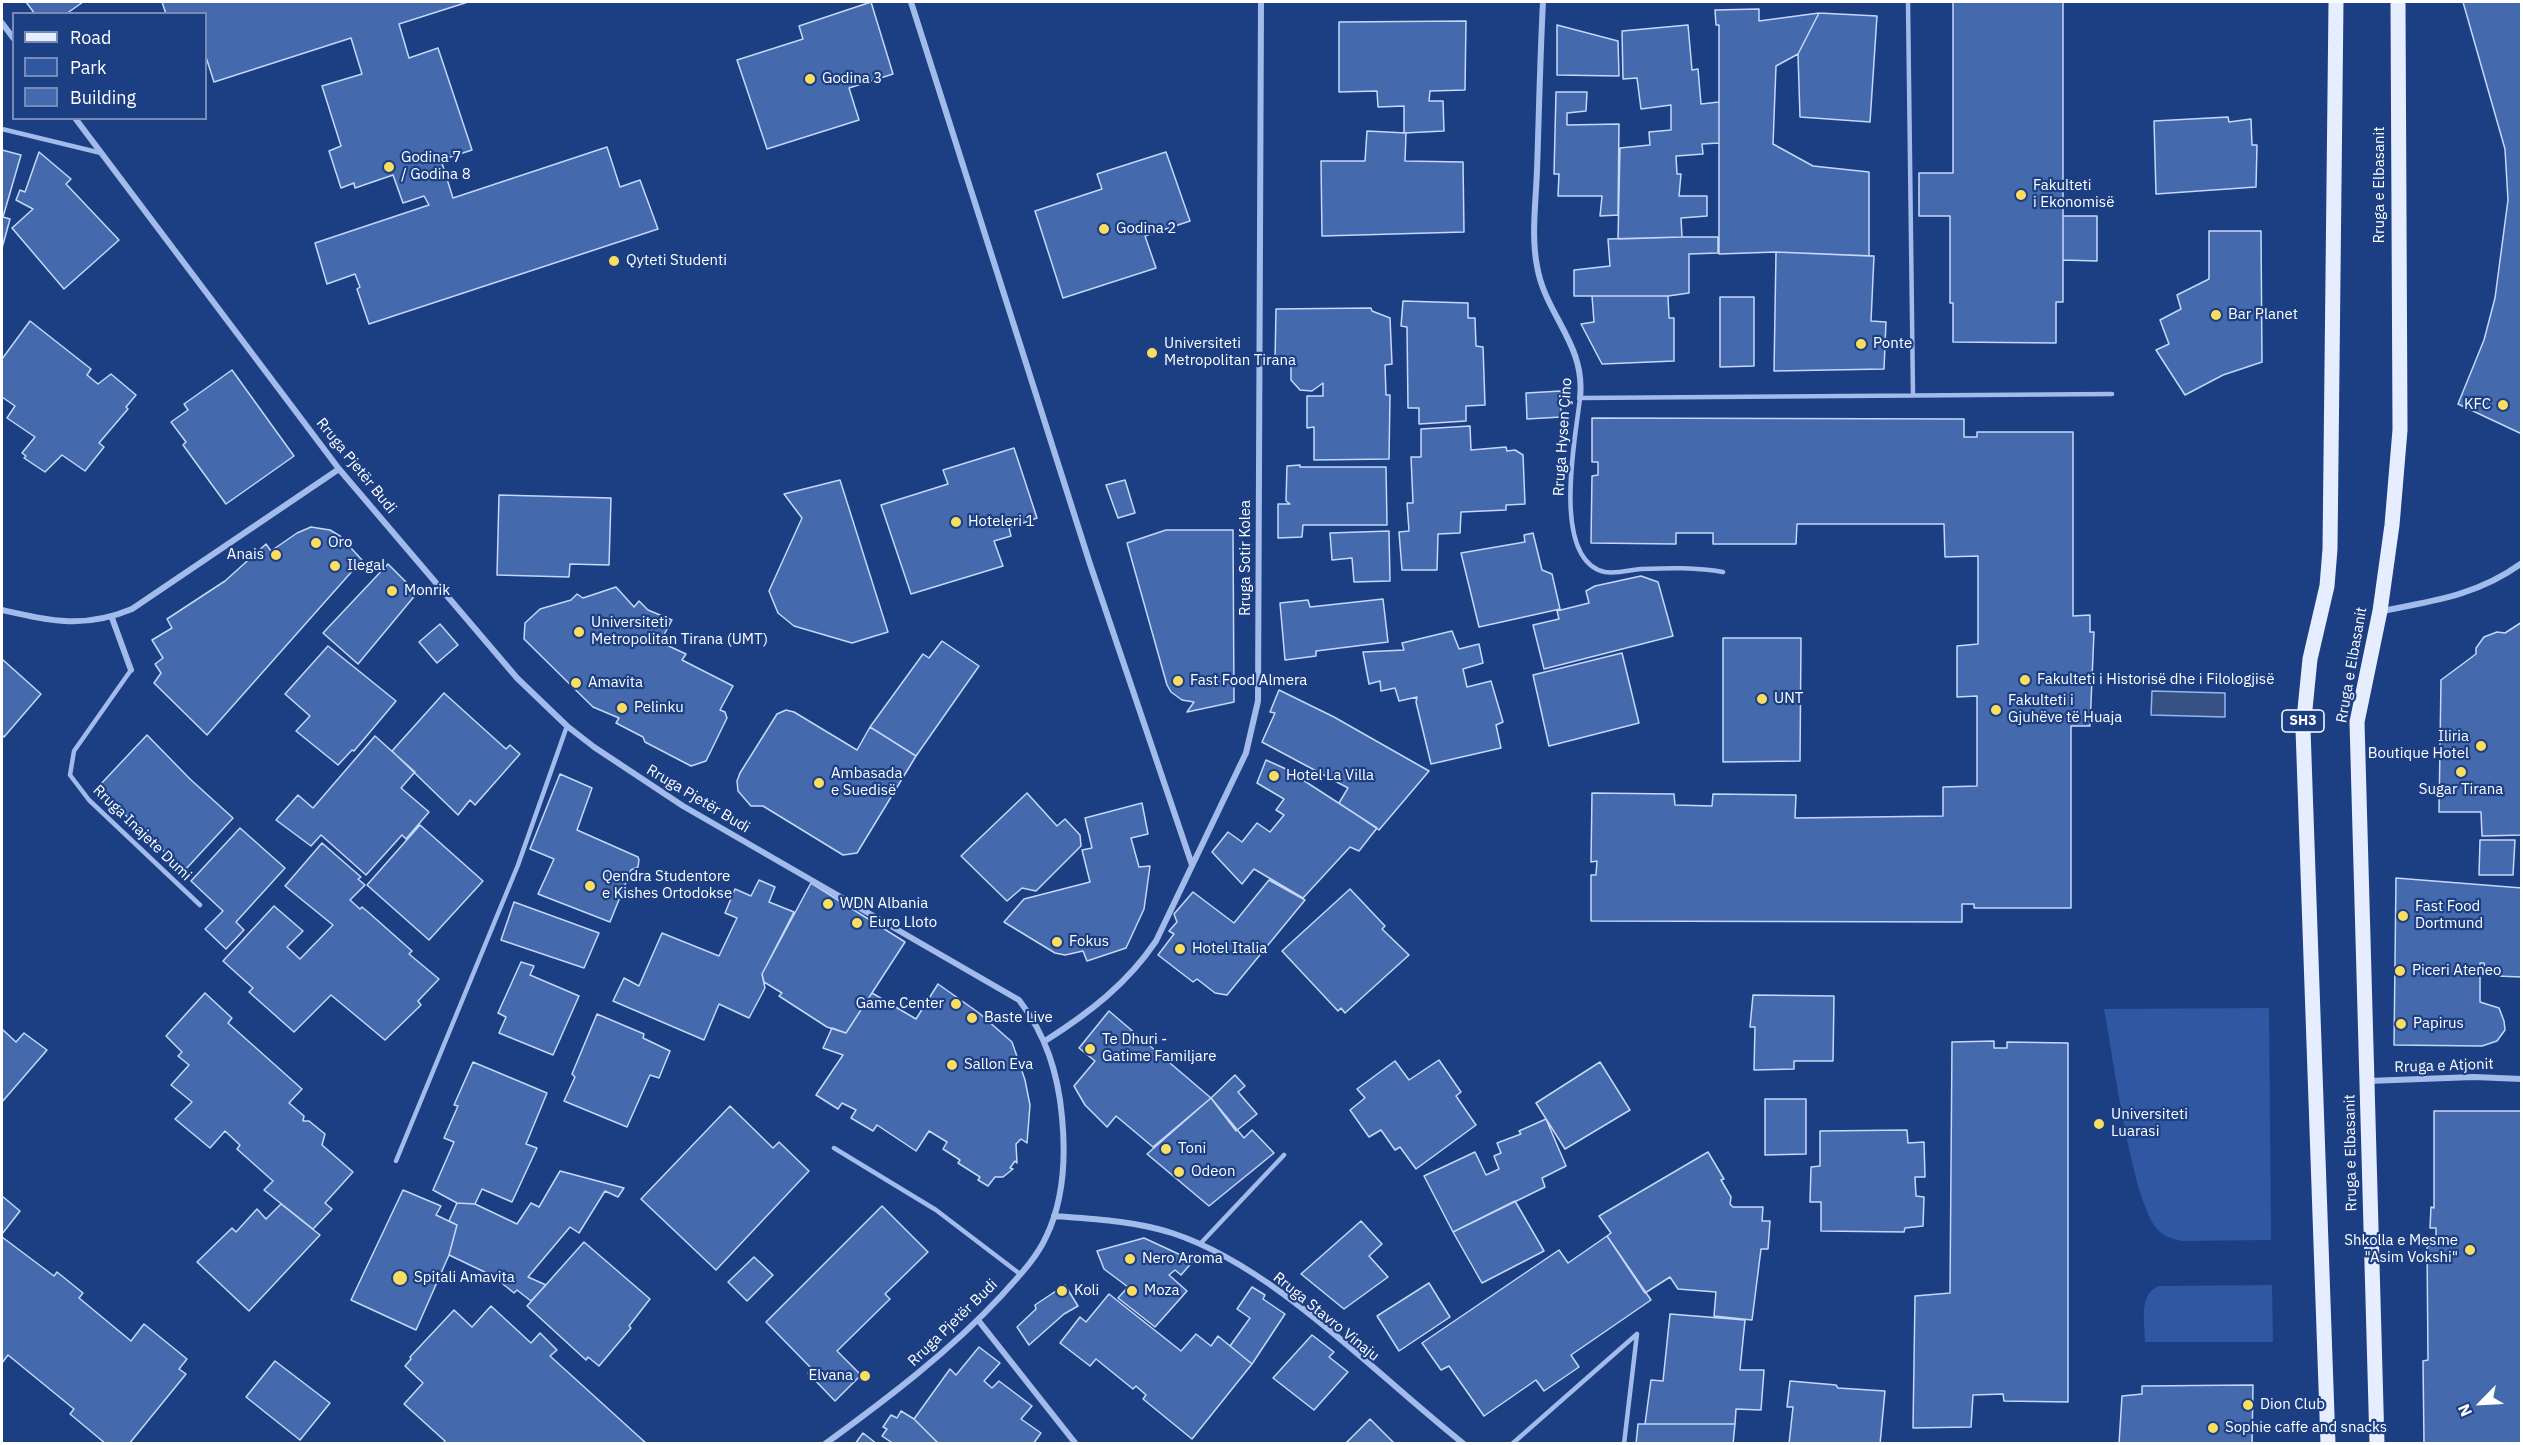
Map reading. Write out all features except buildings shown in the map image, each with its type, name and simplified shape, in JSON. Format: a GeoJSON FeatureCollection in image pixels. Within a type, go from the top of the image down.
{"type":"FeatureCollection","features":[{"type":"Feature","properties":{"kind":"main road","name":"SH3"},"geometry":{"type":"LineString","coordinates":[[2328,1443],[2302,729],[2310,659],[2327,586],[2330,549],[2336,2]]}},
{"type":"Feature","properties":{"kind":"main road","name":"Rruga e Elbasanit"},"geometry":{"type":"LineString","coordinates":[[2377,1443],[2358,722],[2380,611],[2392,525],[2400,430],[2398,2]]}},
{"type":"Feature","properties":{"kind":"street"},"geometry":{"type":"LineString","coordinates":[[911,2],[1090,564],[1192,866]]}},
{"type":"Feature","properties":{"kind":"street","name":"Rruga Sotir Kolea"},"geometry":{"type":"LineString","coordinates":[[1045,1041],[1108,997],[1143,961],[1167,921],[1246,753],[1258,701],[1261,2]]}},
{"type":"Feature","properties":{"kind":"street","name":"Rruga Hysen Çino"},"geometry":{"type":"LineString","coordinates":[[1543,2],[1538,109],[1536,265],[1546,296],[1577,356],[1581,377],[1580,398]]}},
{"type":"Feature","properties":{"kind":"street"},"geometry":{"type":"LineString","coordinates":[[2,23],[12,36]]}},
{"type":"Feature","properties":{"kind":"street","name":"Rruga Pjetër Budi"},"geometry":{"type":"LineString","coordinates":[[76,120],[339,468],[518,678],[567,726],[674,800],[1019,1000],[1036,1022],[1045,1041],[1055,1073],[1065,1148],[1062,1186],[1046,1237],[1020,1274],[978,1320],[902,1387],[825,1443]]}},
{"type":"Feature","properties":{"kind":"street"},"geometry":{"type":"LineString","coordinates":[[2,610],[76,623],[112,618],[132,609],[339,468]]}},
{"type":"Feature","properties":{"kind":"street"},"geometry":{"type":"LineString","coordinates":[[2380,611],[2470,592],[2487,586],[2522,562]]}},
{"type":"Feature","properties":{"kind":"street","name":"Rruga Inajete Dumi"},"geometry":{"type":"LineString","coordinates":[[112,618],[131,670]]}},
{"type":"Feature","properties":{"kind":"street","name":"Rruga e Atjonit"},"geometry":{"type":"LineString","coordinates":[[2367,1080],[2483,1077],[2522,1079]]}},
{"type":"Feature","properties":{"kind":"street","name":"Rruga Stavro Vinaju"},"geometry":{"type":"LineString","coordinates":[[1054,1216],[1146,1226],[1200,1244],[1260,1279],[1310,1315],[1464,1443]]}},
{"type":"Feature","properties":{"kind":"street"},"geometry":{"type":"LineString","coordinates":[[978,1320],[1076,1443]]}},
{"type":"Feature","properties":{"kind":"lane"},"geometry":{"type":"LineString","coordinates":[[1908,2],[1913,395]]}},
{"type":"Feature","properties":{"kind":"lane"},"geometry":{"type":"LineString","coordinates":[[2,129],[101,153]]}},
{"type":"Feature","properties":{"kind":"lane"},"geometry":{"type":"LineString","coordinates":[[1580,398],[2112,394]]}},
{"type":"Feature","properties":{"kind":"lane","name":"Rruga Hysen Çino"},"geometry":{"type":"LineString","coordinates":[[1580,398],[1570,489],[1575,537],[1589,563],[1607,572],[1658,569],[1723,572]]}},
{"type":"Feature","properties":{"kind":"lane","name":"Rruga Inajete Dumi"},"geometry":{"type":"LineString","coordinates":[[131,670],[74,751],[70,775],[89,800],[200,905]]}},
{"type":"Feature","properties":{"kind":"lane"},"geometry":{"type":"LineString","coordinates":[[396,1161],[518,865],[567,726]]}},
{"type":"Feature","properties":{"kind":"lane"},"geometry":{"type":"LineString","coordinates":[[834,1148],[936,1210],[1020,1274]]}},
{"type":"Feature","properties":{"kind":"lane"},"geometry":{"type":"LineString","coordinates":[[1200,1244],[1284,1155]]}},
{"type":"Feature","properties":{"kind":"lane"},"geometry":{"type":"LineString","coordinates":[[1512,1443],[1637,1334],[1624,1443]]}},
{"type":"Feature","properties":{"kind":"green space"},"geometry":{"type":"Polygon","coordinates":[[[2269,1008],[2271,1240],[2182,1241],[2169,1237],[2157,1229],[2148,1213],[2139,1188],[2124,1125],[2104,1009],[2269,1008]]]}},
{"type":"Feature","properties":{"kind":"green space"},"geometry":{"type":"Polygon","coordinates":[[[2272,1285],[2273,1342],[2145,1342],[2145,1302],[2152,1290],[2159,1286],[2272,1285]]]}},
{"type":"Feature","properties":{"kind":"shaded area"},"geometry":{"type":"Polygon","coordinates":[[[2152,691],[2225,693],[2225,717],[2151,715],[2152,691]]]}},
{"type":"Feature","properties":{"kind":"place","name":"Godina 3"},"geometry":{"type":"Point","coordinates":[810,79]}},
{"type":"Feature","properties":{"kind":"place","name":"Godina 7 / Godina 8"},"geometry":{"type":"Point","coordinates":[389,167]}},
{"type":"Feature","properties":{"kind":"place","name":"Fakulteti i Ekonomisë"},"geometry":{"type":"Point","coordinates":[2021,195]}},
{"type":"Feature","properties":{"kind":"place","name":"Godina 2"},"geometry":{"type":"Point","coordinates":[1104,229]}},
{"type":"Feature","properties":{"kind":"place","name":"Qyteti Studenti"},"geometry":{"type":"Point","coordinates":[614,261]}},
{"type":"Feature","properties":{"kind":"place","name":"Bar Planet"},"geometry":{"type":"Point","coordinates":[2216,315]}},
{"type":"Feature","properties":{"kind":"place","name":"Ponte"},"geometry":{"type":"Point","coordinates":[1861,344]}},
{"type":"Feature","properties":{"kind":"place","name":"Universiteti Metropolitan Tirana"},"geometry":{"type":"Point","coordinates":[1152,353]}},
{"type":"Feature","properties":{"kind":"place","name":"KFC"},"geometry":{"type":"Point","coordinates":[2503,405]}},
{"type":"Feature","properties":{"kind":"place","name":"Hoteleri 1"},"geometry":{"type":"Point","coordinates":[956,522]}},
{"type":"Feature","properties":{"kind":"place","name":"Oro"},"geometry":{"type":"Point","coordinates":[316,543]}},
{"type":"Feature","properties":{"kind":"place","name":"Anais"},"geometry":{"type":"Point","coordinates":[276,555]}},
{"type":"Feature","properties":{"kind":"place","name":"Ilegal"},"geometry":{"type":"Point","coordinates":[335,566]}},
{"type":"Feature","properties":{"kind":"place","name":"Monrik"},"geometry":{"type":"Point","coordinates":[392,591]}},
{"type":"Feature","properties":{"kind":"place","name":"Universiteti Metropolitan Tirana (UMT)"},"geometry":{"type":"Point","coordinates":[579,632]}},
{"type":"Feature","properties":{"kind":"place","name":"Fakulteti i Historisë dhe i Filologjisë"},"geometry":{"type":"Point","coordinates":[2025,680]}},
{"type":"Feature","properties":{"kind":"place","name":"Fast Food Almera"},"geometry":{"type":"Point","coordinates":[1178,681]}},
{"type":"Feature","properties":{"kind":"place","name":"Amavita"},"geometry":{"type":"Point","coordinates":[576,683]}},
{"type":"Feature","properties":{"kind":"place","name":"UNT"},"geometry":{"type":"Point","coordinates":[1762,699]}},
{"type":"Feature","properties":{"kind":"place","name":"Pelinku"},"geometry":{"type":"Point","coordinates":[622,708]}},
{"type":"Feature","properties":{"kind":"place","name":"Fakulteti i Gjuhëve të Huaja"},"geometry":{"type":"Point","coordinates":[1996,710]}},
{"type":"Feature","properties":{"kind":"place","name":"Iliria Boutique Hotel"},"geometry":{"type":"Point","coordinates":[2481,746]}},
{"type":"Feature","properties":{"kind":"place","name":"Sugar Tirana"},"geometry":{"type":"Point","coordinates":[2461,772]}},
{"type":"Feature","properties":{"kind":"place","name":"Hotel La Villa"},"geometry":{"type":"Point","coordinates":[1274,776]}},
{"type":"Feature","properties":{"kind":"place","name":"Ambasada e Suedisë"},"geometry":{"type":"Point","coordinates":[819,783]}},
{"type":"Feature","properties":{"kind":"place","name":"Qendra Studentore e Kishes Ortodokse"},"geometry":{"type":"Point","coordinates":[590,886]}},
{"type":"Feature","properties":{"kind":"place","name":"WDN Albania"},"geometry":{"type":"Point","coordinates":[828,904]}},
{"type":"Feature","properties":{"kind":"place","name":"Fast Food Dortmund"},"geometry":{"type":"Point","coordinates":[2403,916]}},
{"type":"Feature","properties":{"kind":"place","name":"Euro Lloto"},"geometry":{"type":"Point","coordinates":[857,923]}},
{"type":"Feature","properties":{"kind":"place","name":"Fokus"},"geometry":{"type":"Point","coordinates":[1057,942]}},
{"type":"Feature","properties":{"kind":"place","name":"Hotel Italia"},"geometry":{"type":"Point","coordinates":[1180,949]}},
{"type":"Feature","properties":{"kind":"place","name":"Piceri Ateneo"},"geometry":{"type":"Point","coordinates":[2400,971]}},
{"type":"Feature","properties":{"kind":"place","name":"Game Center"},"geometry":{"type":"Point","coordinates":[956,1004]}},
{"type":"Feature","properties":{"kind":"place","name":"Baste Live"},"geometry":{"type":"Point","coordinates":[972,1018]}},
{"type":"Feature","properties":{"kind":"place","name":"Papirus"},"geometry":{"type":"Point","coordinates":[2401,1024]}},
{"type":"Feature","properties":{"kind":"place","name":"Te Dhuri - Gatime Familjare"},"geometry":{"type":"Point","coordinates":[1090,1049]}},
{"type":"Feature","properties":{"kind":"place","name":"Sallon Eva"},"geometry":{"type":"Point","coordinates":[952,1065]}},
{"type":"Feature","properties":{"kind":"place","name":"Universiteti Luarasi"},"geometry":{"type":"Point","coordinates":[2099,1124]}},
{"type":"Feature","properties":{"kind":"place","name":"Toni"},"geometry":{"type":"Point","coordinates":[1166,1149]}},
{"type":"Feature","properties":{"kind":"place","name":"Odeon"},"geometry":{"type":"Point","coordinates":[1179,1172]}},
{"type":"Feature","properties":{"kind":"place","name":"Shkolla e Mesme \"Asim Vokshi\""},"geometry":{"type":"Point","coordinates":[2470,1250]}},
{"type":"Feature","properties":{"kind":"place","name":"Nero Aroma"},"geometry":{"type":"Point","coordinates":[1130,1259]}},
{"type":"Feature","properties":{"kind":"place","name":"Spitali Amavita"},"geometry":{"type":"Point","coordinates":[400,1278]}},
{"type":"Feature","properties":{"kind":"place","name":"Koli"},"geometry":{"type":"Point","coordinates":[1062,1291]}},
{"type":"Feature","properties":{"kind":"place","name":"Moza"},"geometry":{"type":"Point","coordinates":[1132,1291]}},
{"type":"Feature","properties":{"kind":"place","name":"Elvana"},"geometry":{"type":"Point","coordinates":[865,1376]}},
{"type":"Feature","properties":{"kind":"place","name":"Dion Club"},"geometry":{"type":"Point","coordinates":[2248,1405]}},
{"type":"Feature","properties":{"kind":"place","name":"Sophie caffe and snacks"},"geometry":{"type":"Point","coordinates":[2213,1428]}}]}
